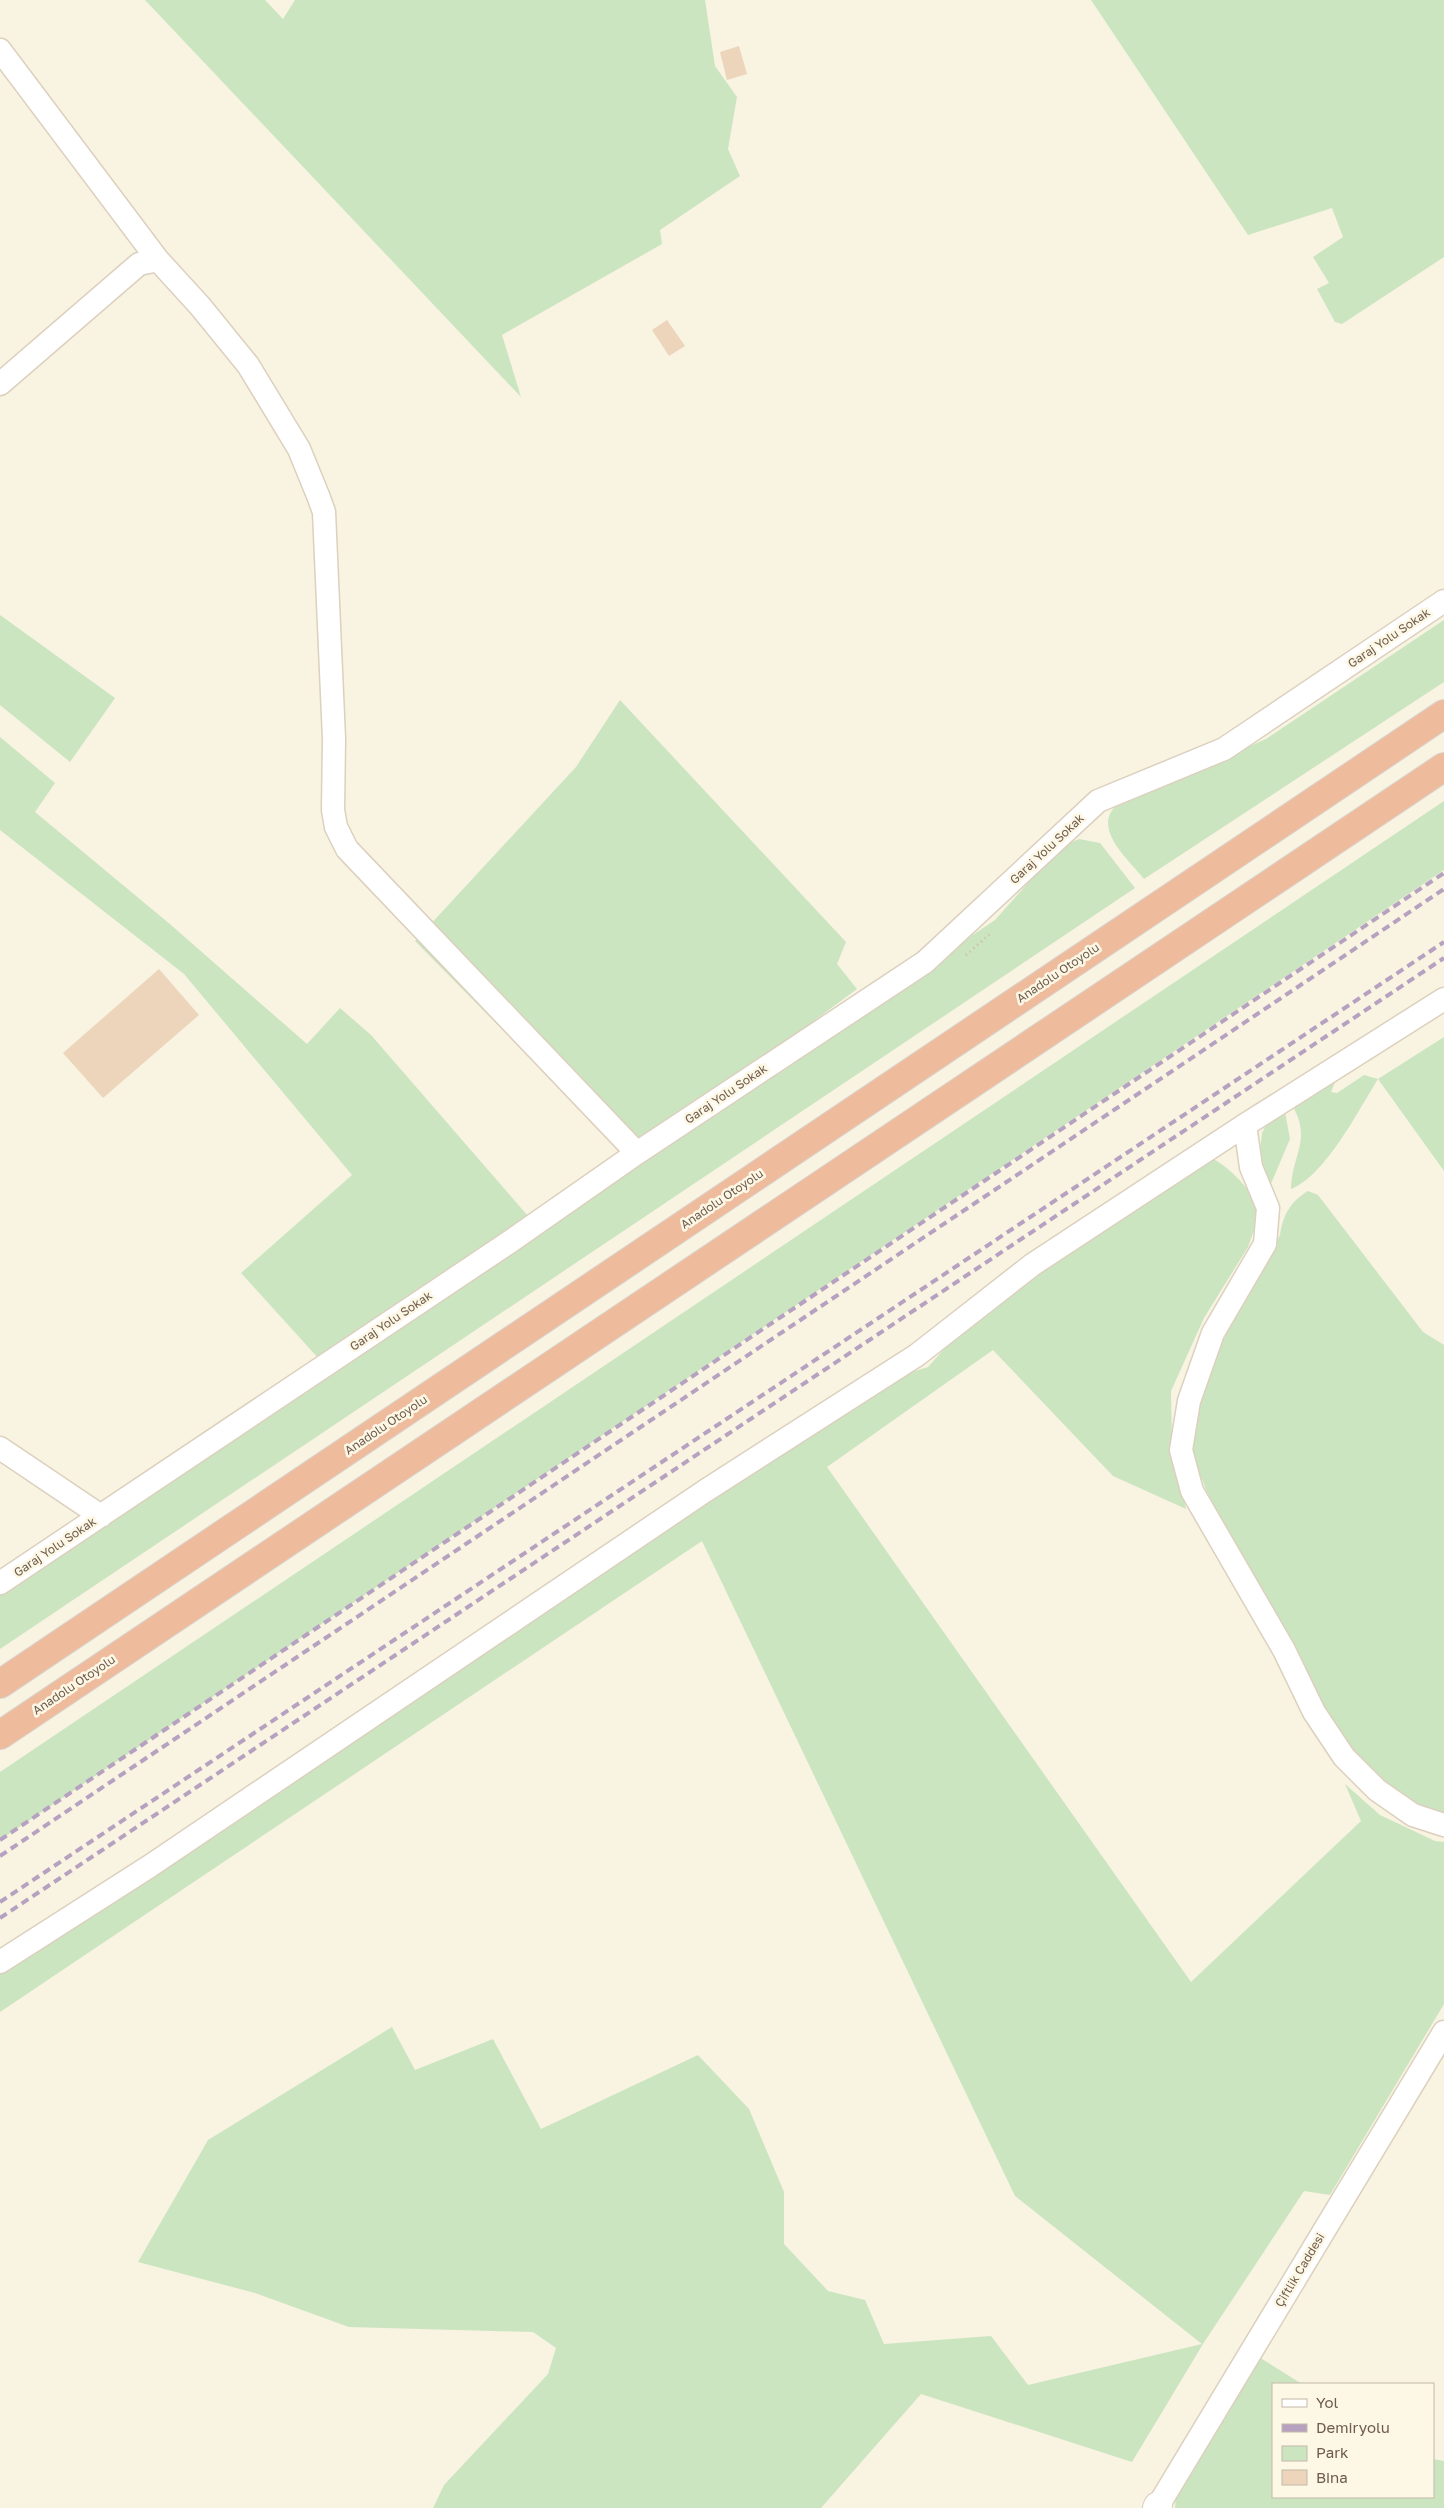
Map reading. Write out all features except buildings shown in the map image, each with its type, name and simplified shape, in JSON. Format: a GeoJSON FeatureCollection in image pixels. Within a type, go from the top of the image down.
{"type":"FeatureCollection","features":[{"type":"Feature","properties":{"kind":"highway","name":"Anadolu Otoyolu"},"geometry":{"type":"LineString","coordinates":[[0,1684],[1444,714]]}},
{"type":"Feature","properties":{"kind":"highway","name":"Anadolu Otoyolu"},"geometry":{"type":"LineString","coordinates":[[0,1735],[1444,767]]}},
{"type":"Feature","properties":{"kind":"street"},"geometry":{"type":"LineString","coordinates":[[0,50],[158,260],[200,306],[248,365],[299,449],[324,512],[334,739],[333,810],[336,827],[347,849],[637,1153]]}},
{"type":"Feature","properties":{"kind":"street"},"geometry":{"type":"LineString","coordinates":[[0,384],[139,264],[158,260]]}},
{"type":"Feature","properties":{"kind":"street","name":"Garaj Yolu Sokak"},"geometry":{"type":"LineString","coordinates":[[0,1583],[508,1243],[637,1153],[925,962],[1098,801],[1224,749],[1444,601]]}},
{"type":"Feature","properties":{"kind":"street"},"geometry":{"type":"LineString","coordinates":[[0,1962],[150,1866],[705,1491],[916,1355],[1032,1265],[1245,1125],[1444,999]]}},
{"type":"Feature","properties":{"kind":"street"},"geometry":{"type":"LineString","coordinates":[[1245,1125],[1251,1167],[1268,1208],[1266,1244],[1213,1334],[1189,1401],[1181,1450],[1192,1491],[1284,1650],[1314,1712],[1344,1757],[1377,1790],[1413,1815],[1444,1825]]}},
{"type":"Feature","properties":{"kind":"street"},"geometry":{"type":"LineString","coordinates":[[0,1448],[101,1516]]}},
{"type":"Feature","properties":{"kind":"street","name":"Çiftlik Caddesi"},"geometry":{"type":"LineString","coordinates":[[1158,2507],[1444,2032]]}},
{"type":"Feature","properties":{"kind":"green space"},"geometry":{"type":"Polygon","coordinates":[[[145,0],[265,0],[283,19],[295,0],[705,0],[715,66],[737,97],[728,149],[740,176],[660,230],[662,244],[502,335],[521,397],[145,0]]]}},
{"type":"Feature","properties":{"kind":"green space"},"geometry":{"type":"Polygon","coordinates":[[[1091,0],[1444,0],[1444,257],[1342,324],[1335,322],[1317,289],[1329,283],[1313,257],[1343,237],[1332,208],[1248,235],[1091,0]]]}},
{"type":"Feature","properties":{"kind":"green space"},"geometry":{"type":"Polygon","coordinates":[[[0,615],[115,698],[70,762],[0,705],[0,615]]]}},
{"type":"Feature","properties":{"kind":"green space"},"geometry":{"type":"Polygon","coordinates":[[[1444,620],[1444,682],[1144,879],[1117,846],[1111,837],[1108,827],[1109,818],[1113,809],[1117,806],[1130,798],[1266,739],[1444,620]]]}},
{"type":"Feature","properties":{"kind":"green space"},"geometry":{"type":"Polygon","coordinates":[[[620,700],[846,942],[837,964],[857,989],[699,1106],[644,1138],[617,1146],[415,941],[576,767],[620,700]]]}},
{"type":"Feature","properties":{"kind":"green space"},"geometry":{"type":"Polygon","coordinates":[[[0,737],[55,783],[35,812],[171,925],[307,1044],[340,1008],[371,1035],[528,1216],[319,1359],[241,1273],[352,1175],[184,974],[0,830],[0,737]]]}},
{"type":"Feature","properties":{"kind":"green space"},"geometry":{"type":"Polygon","coordinates":[[[1444,801],[1444,870],[0,1840],[0,1772],[1444,801]]]}},
{"type":"Feature","properties":{"kind":"green space"},"geometry":{"type":"Polygon","coordinates":[[[1079,839],[1100,843],[1135,888],[0,1649],[0,1589],[995,920],[1060,847],[1079,839]]]}},
{"type":"Feature","properties":{"kind":"green space"},"geometry":{"type":"Polygon","coordinates":[[[1444,1037],[1444,1171],[1378,1079],[1444,1037]]]}},
{"type":"Feature","properties":{"kind":"green space"},"geometry":{"type":"Polygon","coordinates":[[[1364,1075],[1378,1079],[1351,1124],[1328,1157],[1304,1182],[1291,1189],[1301,1137],[1297,1116],[1291,1103],[1335,1082],[1331,1092],[1337,1093],[1364,1075]]]}},
{"type":"Feature","properties":{"kind":"green space"},"geometry":{"type":"Polygon","coordinates":[[[1285,1112],[1290,1139],[1270,1186],[1258,1168],[1262,1133],[1271,1116],[1285,1112]]]}},
{"type":"Feature","properties":{"kind":"green space"},"geometry":{"type":"Polygon","coordinates":[[[1212,1158],[1240,1181],[1261,1211],[1248,1247],[1204,1318],[1171,1391],[1172,1444],[1186,1509],[1113,1476],[993,1350],[827,1467],[1191,1982],[1361,1821],[1345,1784],[1380,1815],[1435,1841],[1444,1842],[1444,2004],[1330,2195],[1304,2191],[1203,2344],[1132,2462],[921,2394],[821,2508],[433,2508],[444,2485],[548,2374],[556,2348],[533,2332],[349,2327],[255,2293],[138,2262],[208,2140],[392,2027],[415,2070],[493,2039],[541,2129],[698,2055],[749,2109],[784,2192],[784,2244],[828,2291],[865,2300],[884,2344],[991,2336],[1028,2385],[1202,2344],[1015,2196],[702,1541],[0,2012],[0,1971],[802,1438],[905,1374],[928,1367],[979,1310],[1212,1158]]]}},
{"type":"Feature","properties":{"kind":"green space"},"geometry":{"type":"Polygon","coordinates":[[[1308,1191],[1318,1195],[1423,1332],[1444,1345],[1444,1822],[1393,1796],[1343,1744],[1207,1492],[1190,1449],[1194,1407],[1218,1350],[1280,1235],[1285,1215],[1292,1204],[1308,1191]]]}},
{"type":"Feature","properties":{"kind":"green space"},"geometry":{"type":"Polygon","coordinates":[[[1251,2352],[1300,2383],[1272,2383],[1272,2498],[1434,2498],[1434,2459],[1444,2461],[1444,2508],[1175,2508],[1176,2493],[1251,2352]]]}},
{"type":"Feature","properties":{"kind":"railway"},"geometry":{"type":"LineString","coordinates":[[0,1840],[1444,873]]}},
{"type":"Feature","properties":{"kind":"railway"},"geometry":{"type":"LineString","coordinates":[[0,1856],[1444,889]]}},
{"type":"Feature","properties":{"kind":"railway"},"geometry":{"type":"LineString","coordinates":[[0,1902],[1444,942]]}},
{"type":"Feature","properties":{"kind":"railway"},"geometry":{"type":"LineString","coordinates":[[0,1918],[1444,958]]}}]}
